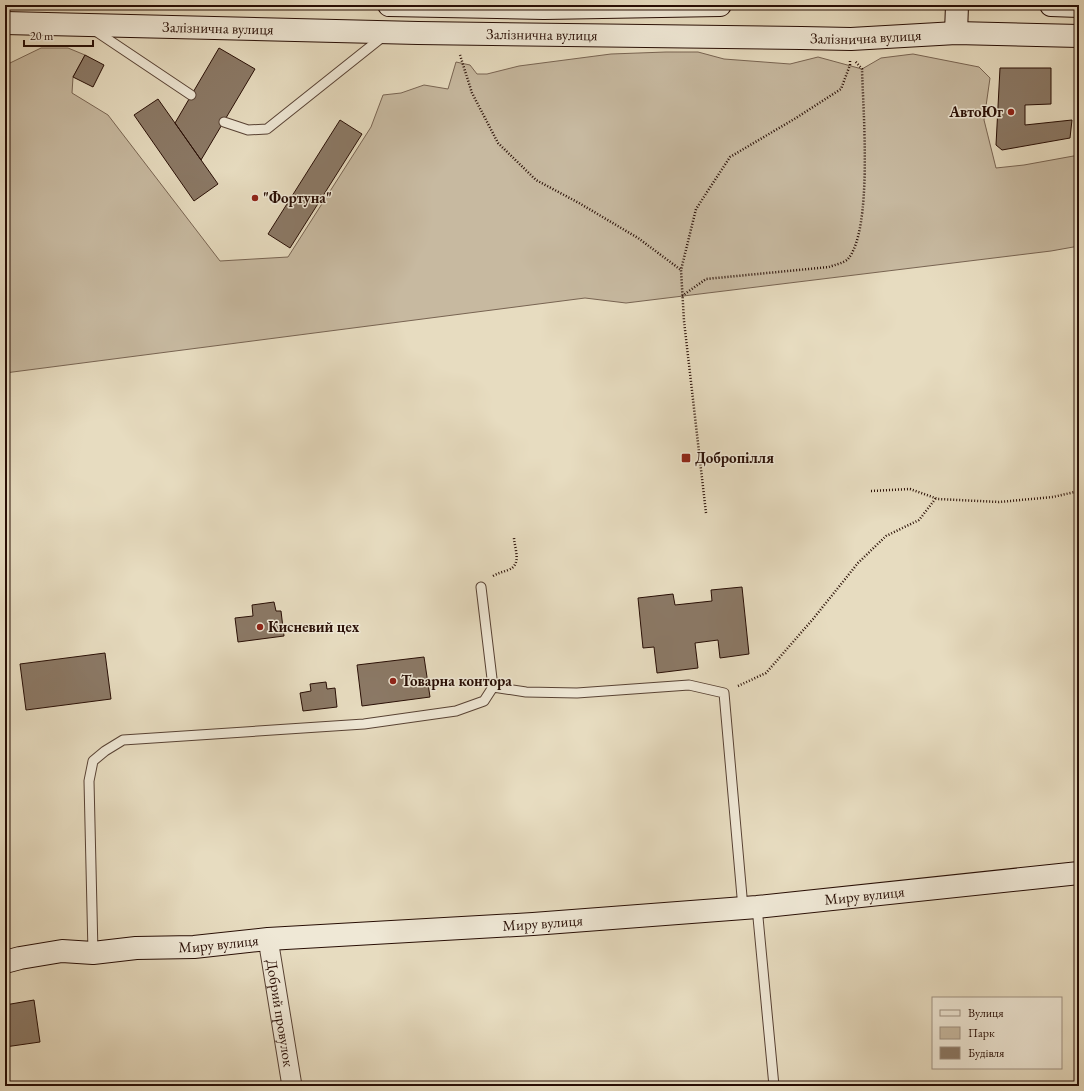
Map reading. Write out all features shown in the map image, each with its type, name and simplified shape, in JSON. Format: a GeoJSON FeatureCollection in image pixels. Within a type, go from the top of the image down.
{"type":"FeatureCollection","features":[{"type":"Feature","properties":{"kind":"main road","name":"Залізнична вулиця"},"geometry":{"type":"LineString","coordinates":[[389,5],[544,8],[720,5]]}},
{"type":"Feature","properties":{"kind":"main road"},"geometry":{"type":"LineString","coordinates":[[956,33],[957,5]]}},
{"type":"Feature","properties":{"kind":"main road"},"geometry":{"type":"LineString","coordinates":[[1051,5],[1079,6]]}},
{"type":"Feature","properties":{"kind":"main road","name":"Залізнична вулиця"},"geometry":{"type":"LineString","coordinates":[[5,23],[454,34],[851,39],[956,33],[1079,36]]}},
{"type":"Feature","properties":{"kind":"main road","name":"Миру вулиця"},"geometry":{"type":"LineString","coordinates":[[5,962],[20,958],[62,952],[93,953],[136,948],[194,946],[268,939],[533,924],[750,908],[1079,873]]}},
{"type":"Feature","properties":{"kind":"street","name":"Добрий провулок"},"geometry":{"type":"LineString","coordinates":[[268,939],[292,1086]]}},
{"type":"Feature","properties":{"kind":"lane"},"geometry":{"type":"LineString","coordinates":[[88,25],[191,95]]}},
{"type":"Feature","properties":{"kind":"lane"},"geometry":{"type":"LineString","coordinates":[[224,122],[248,130],[267,129],[388,32]]}},
{"type":"Feature","properties":{"kind":"lane"},"geometry":{"type":"LineString","coordinates":[[93,953],[89,781],[93,761],[105,751],[123,740],[364,724],[456,711],[484,701],[493,687],[481,587]]}},
{"type":"Feature","properties":{"kind":"lane"},"geometry":{"type":"LineString","coordinates":[[493,687],[526,692],[577,693],[689,685],[724,693],[750,908],[774,1086]]}},
{"type":"Feature","properties":{"kind":"path"},"geometry":{"type":"LineString","coordinates":[[454,34],[472,93],[498,143],[536,180],[579,203],[638,238],[681,270]]}},
{"type":"Feature","properties":{"kind":"path"},"geometry":{"type":"LineString","coordinates":[[682,296],[706,279],[829,267],[847,260],[857,242],[865,198],[862,69],[850,57],[850,65],[841,89],[796,118],[730,157],[696,209],[681,270],[682,296],[706,513]]}},
{"type":"Feature","properties":{"kind":"path"},"geometry":{"type":"LineString","coordinates":[[871,491],[910,489],[936,498],[999,502],[1053,497],[1079,491]]}},
{"type":"Feature","properties":{"kind":"path"},"geometry":{"type":"LineString","coordinates":[[724,693],[766,673],[813,619],[858,563],[886,536],[919,520],[936,498]]}},
{"type":"Feature","properties":{"kind":"path"},"geometry":{"type":"LineString","coordinates":[[481,587],[492,576],[514,567],[517,562],[514,538]]}},
{"type":"Feature","properties":{"kind":"green space"},"geometry":{"type":"Polygon","coordinates":[[[41,48],[68,48],[85,55],[73,77],[72,93],[108,115],[220,261],[288,257],[371,127],[383,95],[401,93],[424,85],[448,89],[456,62],[470,65],[477,74],[487,74],[519,66],[611,54],[666,52],[698,52],[724,59],[790,64],[818,57],[862,69],[881,58],[913,54],[979,67],[990,78],[984,120],[996,168],[1024,165],[1079,155],[1079,246],[1051,251],[626,303],[585,298],[5,373],[5,64],[41,48]]]}},
{"type":"Feature","properties":{"kind":"building"},"geometry":{"type":"Polygon","coordinates":[[[219,48],[255,69],[201,160],[175,123],[219,48]]]}},
{"type":"Feature","properties":{"kind":"building"},"geometry":{"type":"Polygon","coordinates":[[[85,55],[104,65],[93,87],[73,77],[85,55]]]}},
{"type":"Feature","properties":{"kind":"building","name":"АвтоЮг"},"geometry":{"type":"Polygon","coordinates":[[[1000,68],[1051,68],[1051,104],[1025,105],[1025,125],[1072,120],[1070,138],[1002,150],[996,145],[1000,68]]]}},
{"type":"Feature","properties":{"kind":"building"},"geometry":{"type":"Polygon","coordinates":[[[158,99],[218,184],[194,201],[134,115],[158,99]]]}},
{"type":"Feature","properties":{"kind":"building"},"geometry":{"type":"Polygon","coordinates":[[[340,120],[362,134],[290,248],[268,234],[340,120]]]}},
{"type":"Feature","properties":{"kind":"building"},"geometry":{"type":"Polygon","coordinates":[[[742,587],[749,654],[720,658],[718,640],[695,643],[698,668],[657,673],[654,647],[643,648],[638,598],[673,594],[675,605],[712,601],[711,590],[742,587]]]}},
{"type":"Feature","properties":{"kind":"building","name":"Кисневий цех"},"geometry":{"type":"Polygon","coordinates":[[[274,602],[276,611],[281,611],[284,636],[238,642],[235,618],[253,616],[252,605],[274,602]]]}},
{"type":"Feature","properties":{"kind":"building"},"geometry":{"type":"Polygon","coordinates":[[[105,653],[111,699],[26,710],[20,664],[105,653]]]}},
{"type":"Feature","properties":{"kind":"building","name":"Товарна контора"},"geometry":{"type":"Polygon","coordinates":[[[424,657],[430,697],[362,706],[357,665],[424,657]]]}},
{"type":"Feature","properties":{"kind":"building"},"geometry":{"type":"Polygon","coordinates":[[[326,682],[327,689],[335,688],[337,707],[303,711],[300,693],[311,691],[310,684],[326,682]]]}},
{"type":"Feature","properties":{"kind":"building"},"geometry":{"type":"Polygon","coordinates":[[[34,1000],[40,1042],[5,1047],[5,1005],[34,1000]]]}},
{"type":"Feature","properties":{"kind":"place","name":"АвтоЮг"},"geometry":{"type":"Point","coordinates":[1011,112]}},
{"type":"Feature","properties":{"kind":"place","name":"\"Фортуна\""},"geometry":{"type":"Point","coordinates":[255,198]}},
{"type":"Feature","properties":{"kind":"place","name":"Добропілля"},"geometry":{"type":"Point","coordinates":[686,458]}},
{"type":"Feature","properties":{"kind":"place","name":"Кисневий цех"},"geometry":{"type":"Point","coordinates":[260,627]}},
{"type":"Feature","properties":{"kind":"place","name":"Товарна контора"},"geometry":{"type":"Point","coordinates":[393,681]}}]}
